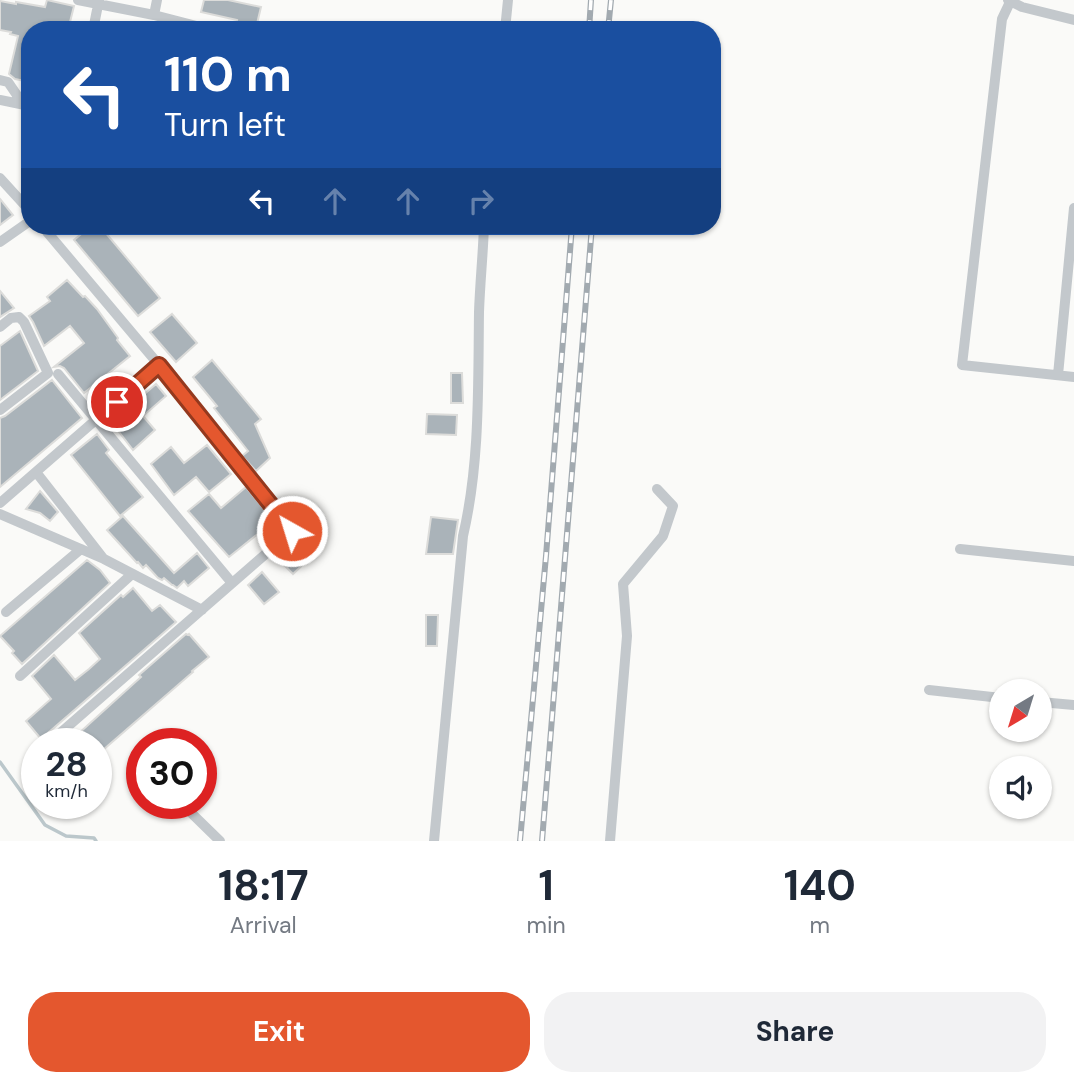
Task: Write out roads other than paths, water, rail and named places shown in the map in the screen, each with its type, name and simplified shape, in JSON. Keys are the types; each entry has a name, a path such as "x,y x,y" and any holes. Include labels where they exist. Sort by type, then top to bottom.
{"street":[{"path":"78,0 99,2 177,21"},
{"path":"154,15 157,0"},
{"path":"506,21 508,0"},
{"path":"1074,20 1022,7 1009,1 1002,19 962,365 1074,377"},
{"path":"95,21 99,2"},
{"path":"0,80 8,82 21,99"},
{"path":"0,100 21,104"},
{"path":"0,178 21,201"},
{"path":"1058,375 1074,208"},
{"path":"0,242 21,227"},
{"path":"50,235 159,365 292,531 66,728"},
{"path":"434,841 463,536 478,424 484,235"},
{"path":"0,327 11,318 19,317 24,322 48,373 0,411"},
{"path":"0,503 159,365"},
{"path":"58,374 232,583"},
{"path":"36,472 104,559"},
{"path":"610,841 627,636 623,584 663,536 673,506 657,489"},
{"path":"0,514 104,559 202,610"},
{"path":"6,612 81,549"},
{"path":"960,549 1074,561"},
{"path":"20,676 132,574"},
{"path":"929,690 989,697"},
{"path":"1052,703 1074,705"},
{"path":"197,819 220,841"}],"waterway":[{"path":"0,762 45,825 66,836 94,838 96,841"}],"railway":[{"path":"590,21 591,0"},
{"path":"609,21 611,0"},
{"path":"520,841 571,235"},
{"path":"542,841 591,235"}]}
